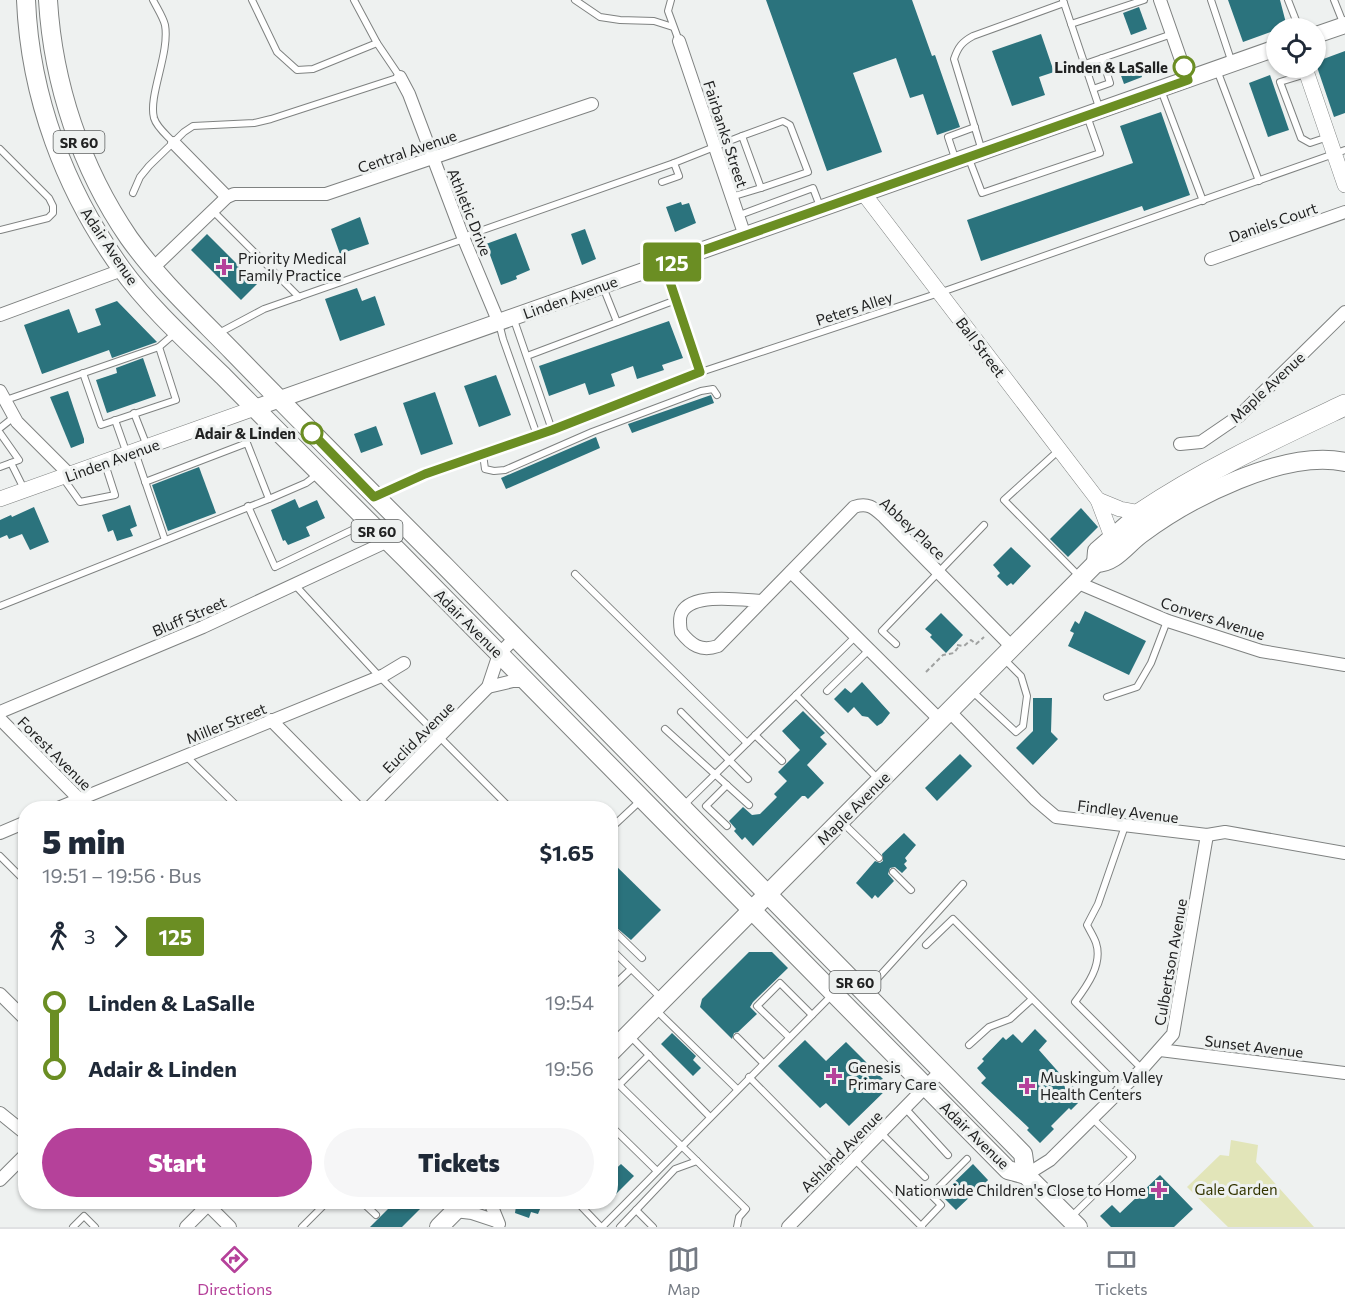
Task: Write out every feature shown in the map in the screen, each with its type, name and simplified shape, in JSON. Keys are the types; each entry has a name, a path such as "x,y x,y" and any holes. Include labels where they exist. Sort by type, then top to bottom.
{"highway":[{"path":"1141,513 1182,486 1242,454 1345,405"}],"main road":[{"name":"Adair Avenue","path":"26,0 27,31 36,83 52,136 70,181 122,270 177,331 320,472 1008,1170 1026,1175 1074,1223"},
{"name":"Adair Avenue","path":"48,0 56,63 67,109 83,152 103,195 129,237 153,268 374,497 516,637 1023,1154 1026,1175"},
{"path":"1326,31 1344,25"},
{"name":"Linden Avenue","path":"255,408 1266,52"},
{"path":"1141,513 1097,551 1096,563 1107,563 1141,534 1179,509 1202,496 1244,478 1305,462 1333,460 1345,462"},
{"name":"Maple Avenue","path":"618,1045 1096,563"},
{"path":"439,1227 456,1209"}],"street":[{"path":"1160,0 1188,80"},
{"name":"Fairbanks Street","path":"679,41 745,236"},
{"name":"Athletic Drive","path":"400,77 409,94 464,238 506,320"},
{"path":"1309,78 1329,137 1340,151 1345,184"},
{"name":"Central Avenue","path":"227,197 234,194 326,194 592,104"},
{"path":"153,268 227,197 174,143"},
{"name":"Ball Street","path":"864,194 1098,500 1112,537"},
{"name":"Daniels Court","path":"1211,260 1345,212"},
{"path":"0,315 122,270"},
{"name":"Maple Avenue","path":"1180,444 1201,442 1239,416 1345,312"},
{"path":"1,398 35,443 66,476"},
{"name":"Linden Avenue","path":"0,499 255,408"},
{"path":"1098,500 1120,509 1141,513"},
{"name":"Abbey Place","path":"762,601 724,598 689,605 682,612 681,632 689,642 701,648 710,649 718,646 854,507 862,504 873,507 939,572 1007,652"},
{"name":"Bluff Street","path":"0,712 203,627 388,541"},
{"path":"791,572 869,650 944,716"},
{"name":"Convers Avenue","path":"1078,580 1167,621 1261,651 1345,665"},
{"name":"Euclid Avenue","path":"376,801 488,687 499,654 516,637"},
{"name":"Miller Street","path":"90,801 186,756 379,676 404,663"},
{"path":"488,687 513,681 525,681"},
{"name":"Findley Avenue","path":"944,716 1056,817 1207,835 1225,832 1345,854"},
{"name":"Forest Avenue","path":"0,719 81,801"},
{"path":"271,720 351,801"},
{"path":"0,833 18,825"},
{"name":"Culbertson Avenue","path":"1026,1175 1050,1161 1122,1090 1173,1034 1207,835"},
{"path":"0,994 18,1012"},
{"name":"Sunset Avenue","path":"1160,1050 1345,1073"},
{"name":"Ashland Avenue","path":"788,1227 941,1071"},
{"path":"0,1113 18,1128"},
{"path":"0,1180 18,1162"},
{"path":"186,1227 202,1209"},
{"path":"213,1209 230,1227"},
{"path":"464,1209 496,1225"},
{"path":"492,1209 496,1225"}],"lane":[{"path":"153,0 165,25 164,58 153,105 153,115 158,126 174,143"},
{"path":"252,0 277,52 297,70 313,69 377,43"},
{"path":"133,193 140,177 184,132 193,126 263,121 400,77 377,43 354,0"},
{"path":"575,0 600,17 654,21 673,27"},
{"path":"671,0 668,11 679,41"},
{"path":"1071,24 1144,0"},
{"path":"1211,0 1233,64"},
{"path":"1288,0 1295,18"},
{"path":"1334,0 1344,25"},
{"path":"969,157 975,127 954,59 962,42 1064,1 1093,89 1093,113 1100,153 982,193 969,157 948,137 975,127"},
{"path":"1085,64 1172,34"},
{"path":"1093,89 1110,83 1102,58"},
{"path":"1216,69 1258,181"},
{"path":"1289,78 1280,82 1301,138 1310,143 1329,137"},
{"path":"1161,89 1203,201"},
{"path":"216,335 264,309 674,163 783,121 790,125 808,172 731,197"},
{"path":"742,136 761,188"},
{"path":"0,149 49,198 53,206 53,213 48,218 0,230"},
{"name":"Peters Alley","path":"374,497 425,474 552,430 700,372 1203,201 1340,151"},
{"path":"662,182 679,176 674,163"},
{"path":"738,216 813,188 821,209"},
{"path":"213,211 299,297"},
{"path":"664,264 700,372"},
{"path":"603,286 617,322"},
{"path":"527,356 676,300"},
{"path":"506,320 527,356 552,430"},
{"path":"506,320 503,339 537,435"},
{"path":"1,398 83,373 159,346 177,331"},
{"path":"83,373 101,425 176,400 159,346"},
{"path":"483,454 485,469 505,470 592,432 701,391 713,389 717,395"},
{"path":"134,413 136,451 165,540"},
{"path":"0,467 19,460 0,430 14,417"},
{"path":"115,420 136,451"},
{"path":"145,482 247,443 269,499"},
{"path":"1059,449 1004,500 1078,580"},
{"path":"11,463 24,491"},
{"path":"66,476 80,502 114,495 105,463"},
{"path":"0,606 269,499 306,483 320,472"},
{"path":"248,506 275,567 354,529"},
{"path":"896,644 882,631 984,525"},
{"path":"575,574 747,743"},
{"path":"295,585 379,676 503,801"},
{"path":"1107,697 1137,687 1151,663 1167,621"},
{"path":"682,807 856,636"},
{"path":"827,691 869,650"},
{"path":"970,689 1016,732 1023,726 1027,696 1021,676 1007,652"},
{"path":"796,695 880,780"},
{"path":"681,712 748,780"},
{"path":"665,729 749,805"},
{"path":"755,735 782,761"},
{"path":"186,756 232,801"},
{"path":"726,826 706,806 727,785"},
{"path":"618,821 642,798"},
{"path":"841,820 879,858"},
{"path":"1125,826 1098,904 1087,925 1097,945 1096,965 1090,980 1075,1002 1142,1069"},
{"path":"0,856 18,874"},
{"path":"893,872 911,890"},
{"path":"865,993 963,884"},
{"path":"926,945 953,919 1122,1090"},
{"path":"618,935 642,958"},
{"path":"618,956 737,1089"},
{"path":"618,982 632,969"},
{"path":"789,1037 757,1006 780,983 812,1015"},
{"path":"584,1209 601,1227 834,993"},
{"path":"969,1045 989,1027 1010,1019 1032,999"},
{"path":"628,1034 710,1118"},
{"path":"737,1037 763,1063"},
{"path":"649,1055 619,1085 746,1209 739,1217 736,1227"},
{"path":"748,1077 842,1171"},
{"path":"905,1108 948,1155"},
{"path":"1074,1223 1132,1157 1093,1119"},
{"path":"618,1133 657,1171"},
{"path":"880,1133 925,1177"},
{"path":"854,1159 922,1226 941,1205 931,1195 967,1159"},
{"path":"620,1227 675,1169 697,1161"},
{"path":"302,1227 320,1209"},
{"path":"370,1209 376,1215"},
{"path":"636,1210 653,1227"},
{"path":"73,1227 84,1216 95,1227"}],"path":[{"path":"926,672 940,657 954,653 958,646 964,646 971,640 976,644 984,637"}],"green space":[{"name":"Gale Garden","path":"1231,1140 1258,1145 1256,1162 1314,1227 1228,1227 1187,1187 1220,1155 1229,1156"}],"building":[{"path":"766,0 912,0 932,56 935,55 960,127 937,135 923,94 910,98 896,58 853,73 882,152 827,171"},
{"path":"1228,0 1280,0 1285,18 1266,18 1266,34 1243,42"},
{"path":"1139,7 1147,29 1131,35 1123,13"},
{"path":"1041,34 1054,72 1039,77 1045,95 1012,106 992,51"},
{"path":"1345,51 1345,113 1334,117 1321,78 1326,78 1326,58"},
{"path":"1138,63 1142,77 1124,84 1119,70"},
{"path":"1266,77 1271,78 1289,130 1268,137 1249,83"},
{"path":"1161,112 1190,195 1144,211 1142,206 981,261 967,220 1133,163 1120,126"},
{"path":"681,202 682,205 689,203 696,223 675,232 666,207"},
{"path":"360,217 369,244 340,254 331,229"},
{"path":"585,229 596,259 582,265 571,234"},
{"path":"516,233 530,270 516,276 517,279 501,285 486,244"},
{"name":"Priority Medical Family Practice","path":"207,234 257,284 241,300 191,250"},
{"path":"357,288 362,301 375,296 385,325 340,341 325,299"},
{"path":"117,301 157,342 112,358 109,350 42,374 24,325 69,309 78,333 101,325 95,309"},
{"path":"669,321 683,358 662,365 664,370 637,379 633,366 611,374 615,386 589,395 585,383 549,396 539,366"},
{"path":"143,358 156,396 107,413 96,380 117,373 116,368"},
{"path":"496,375 511,415 479,427 464,386"},
{"path":"68,391 84,439 84,443 71,448 50,397"},
{"path":"435,392 453,444 421,455 403,403"},
{"path":"711,395 714,403 632,433 628,424"},
{"path":"376,426 383,445 361,453 354,434"},
{"path":"596,437 600,448 506,489 501,478"},
{"path":"199,467 216,513 168,531 152,485"},
{"path":"295,499 299,508 317,500 325,518 306,527 310,536 288,545 285,540 283,541 271,510"},
{"path":"130,505 137,526 130,529 133,536 117,541 113,530 108,532 102,515"},
{"path":"34,507 49,542 30,550 22,534 9,539 7,535 0,538 0,520"},
{"path":"1081,508 1098,527 1068,557 1050,539"},
{"path":"1011,547 1031,566 1013,585 1011,583 1007,586 997,576 1000,573 993,565"},
{"path":"1085,611 1146,641 1129,675 1068,646 1074,633 1070,631 1075,621 1079,624"},
{"path":"941,613 963,635 946,653 925,629"},
{"path":"862,682 890,713 877,726 868,717 862,716 854,707 848,713 834,699 845,688 851,693"},
{"path":"1033,698 1052,698 1051,732 1058,739 1033,765 1016,748 1033,731"},
{"path":"803,711 825,733 820,737 827,744 807,765 824,783 808,799 802,796 753,846 745,837 742,840 729,821 743,807 752,815 760,814 777,797 774,794 787,781 778,772 800,750 782,731"},
{"path":"960,754 972,766 937,801 925,788"},
{"path":"904,833 916,845 905,858 907,861 904,864 907,868 902,873 895,867 890,868 888,874 894,881 878,898 875,895 872,899 856,883 875,861 880,863 883,861 882,854"},
{"path":"618,868 661,910 631,940 618,929"},
{"path":"749,952 772,952 788,968 753,1002 750,1007 757,1014 734,1033 732,1039 700,1007 702,999"},
{"name":"Muskingum Valley Health Centers","path":"1035,1029 1047,1041 1039,1050 1062,1076 1066,1092 1072,1085 1084,1097 1051,1126 1054,1129 1040,1143 1027,1130 1029,1128 981,1083 986,1078 977,1068 984,1061 982,1059 1003,1037 1006,1040 1013,1034 1022,1043"},
{"path":"672,1033 696,1056 693,1060 701,1068 693,1076 661,1044"},
{"name":"Genesis Primary Care","path":"805,1040 826,1061 846,1042 890,1086 849,1126 826,1103 820,1108 778,1066"},
{"path":"621,1164 634,1176 618,1192 618,1167"},
{"path":"973,1164 988,1180 977,1194 975,1192 956,1210 941,1195"},
{"name":"Nationwide Children's Close to Home","path":"1160,1175 1193,1209 1174,1227 1111,1227 1100,1216 1112,1205 1120,1213"},
{"path":"388,1209 420,1209 402,1227 370,1227"},
{"path":"516,1209 540,1209 538,1214 531,1212 529,1218 515,1213"}],"bus line":[{"name":"125","path":"312,433 374,497 425,474 552,430 700,372 664,264 1188,80 1184,67"}],"place":[{"name":"Linden & LaSalle","path":"1184,67"},
{"name":"Priority Medical Family Practice","path":"224,267"},
{"name":"Adair & Linden","path":"312,433"},
{"name":"Genesis Primary Care","path":"834,1076"},
{"name":"Muskingum Valley Health Centers","path":"1027,1086"},
{"name":"Nationwide Children's Close to Home","path":"1159,1190"}]}
